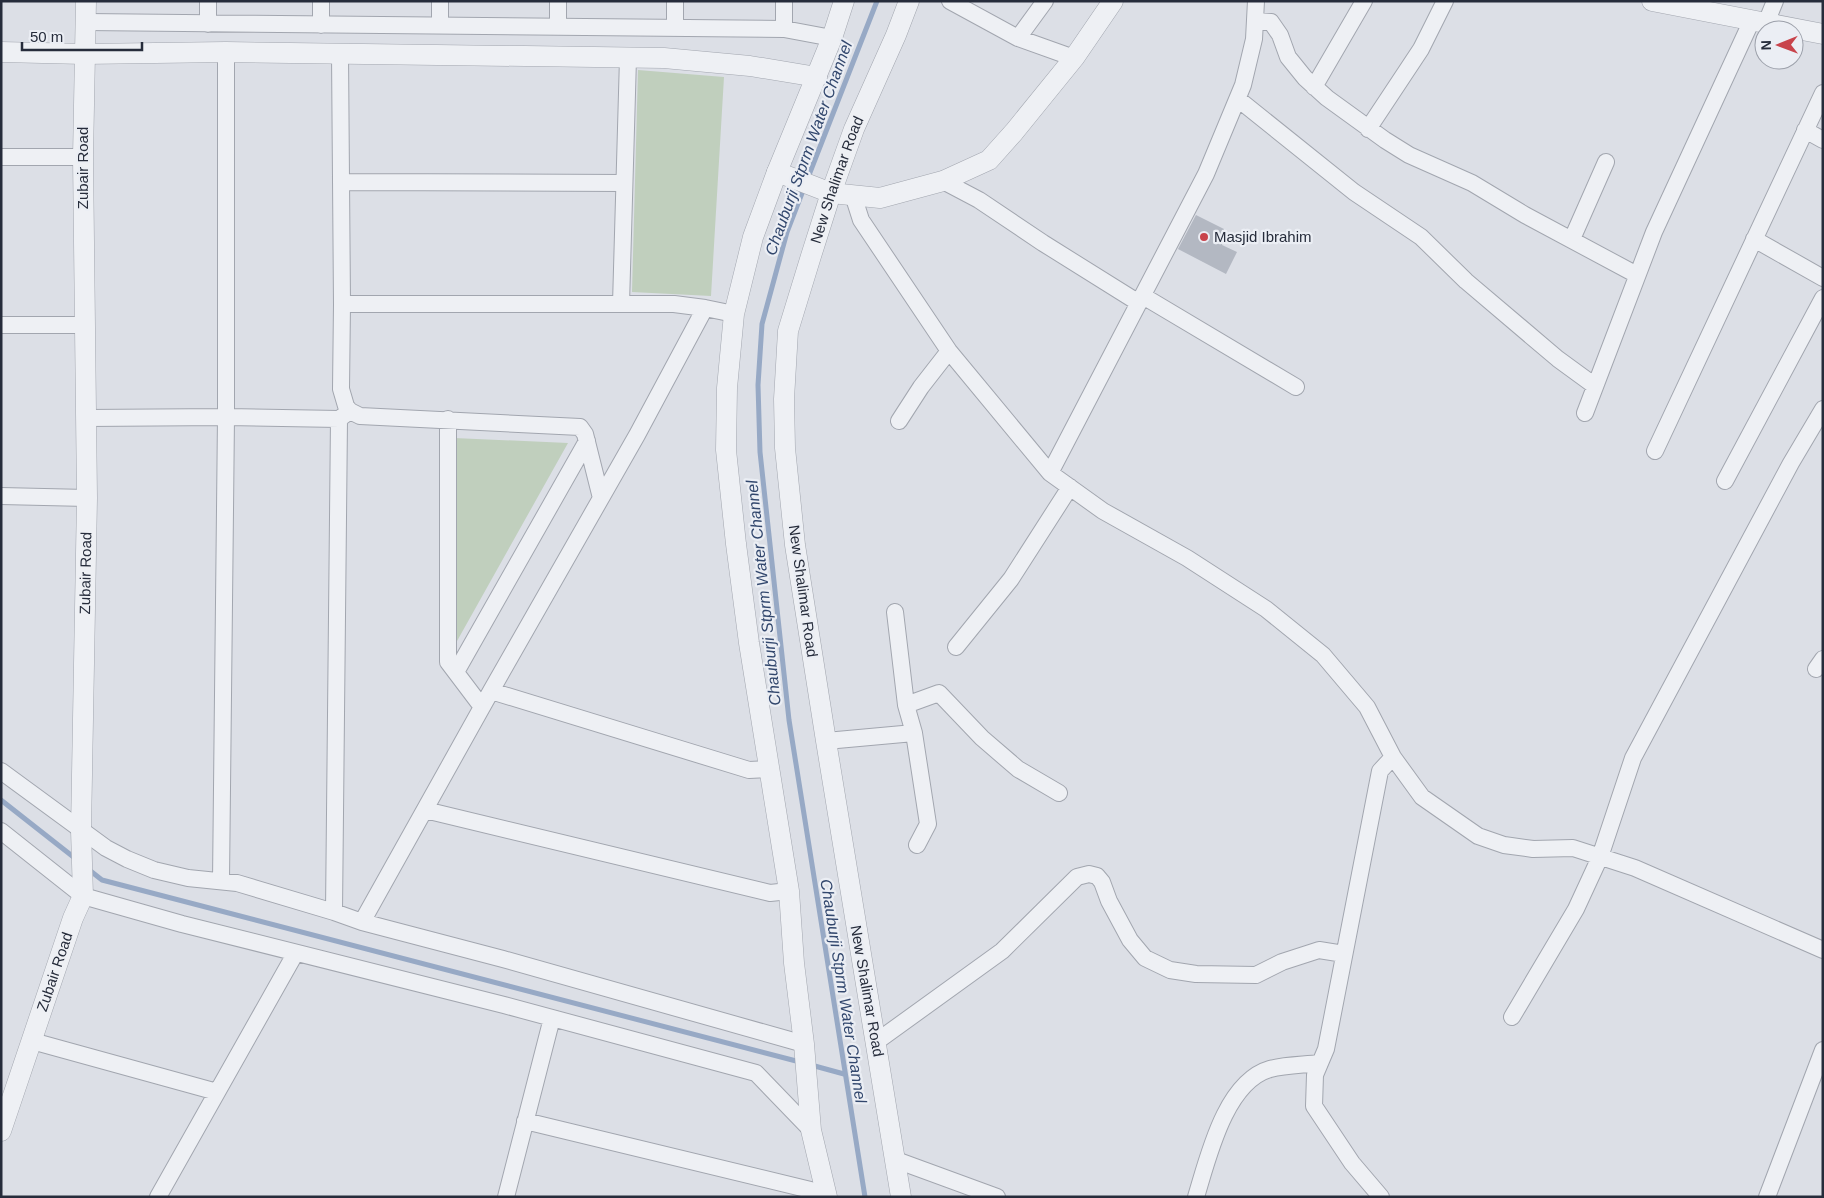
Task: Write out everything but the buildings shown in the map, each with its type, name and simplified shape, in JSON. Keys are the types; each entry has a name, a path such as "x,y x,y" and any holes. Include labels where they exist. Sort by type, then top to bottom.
{"street":[{"name":"Zubair Road","path":"1,1131 82,888 81,834 87,498 83,157 86,1"},
{"path":"208,1 208,24"},
{"path":"321,1 321,25"},
{"path":"440,1 440,26"},
{"path":"558,1 558,27"},
{"path":"675,1 675,28"},
{"path":"784,1 784,29"},
{"path":"526,1121 827,1195 811,1130 794,963 789,891 748,633 726,450 727,388 734,314 753,237 783,175 844,1"},
{"name":"New Shalimar Road","path":"901,1197 795,545 786,456 784,399 788,331 828,192 909,1"},
{"path":"1018,38 1045,1"},
{"path":"783,175 828,192 880,198 943,181 989,160 1074,58 1113,1"},
{"path":"1050,473 1206,174 1243,85 1254,39 1256,1"},
{"path":"1314,86 1364,1"},
{"path":"1368,129 1421,49 1445,1"},
{"path":"1652,1 1754,21"},
{"path":"1761,20 1775,1"},
{"path":"957,3 1018,38 1074,58"},
{"path":"1255,21 1271,22 1280,36 1288,57 1305,78 1368,129 1409,155 1472,183 1525,215 1637,275"},
{"path":"86,22 784,29 832,38"},
{"path":"1804,30 1823,34"},
{"path":"1585,413 1658,223 1754,32"},
{"path":"1,52 84,54 226,52 664,58 750,66 817,77"},
{"path":"221,881 226,417 226,52"},
{"path":"334,912 344,415 346,406 341,389 340,54"},
{"path":"621,304 628,58"},
{"path":"1655,451 1823,93"},
{"path":"1238,99 1354,192 1421,237 1466,281 1558,359 1595,386"},
{"path":"1805,130 1823,140"},
{"path":"1,156 83,157"},
{"path":"1572,239 1606,162"},
{"path":"943,181 979,200 1043,243 1296,387"},
{"path":"341,182 624,184"},
{"path":"854,195 861,220 949,351 1050,473 1103,511 1187,558 1266,609 1323,655 1367,707 1393,756 1422,797 1478,836 1504,845 1533,848 1573,848 1634,868 1823,950"},
{"path":"1754,239 1823,278"},
{"path":"1725,481 1823,298"},
{"path":"342,304 674,304 734,314"},
{"path":"362,922 601,498 705,308"},
{"path":"1,325 84,325"},
{"path":"899,421 921,386 949,351"},
{"path":"1512,1017 1576,909 1600,857 1633,758 1791,463 1823,409"},
{"path":"86,418 344,415 580,427 584,430 588,441 601,498"},
{"path":"448,419 448,662 482,707"},
{"path":"456,672 588,441"},
{"path":"956,647 1011,579 1070,487"},
{"path":"1,496 87,498"},
{"path":"895,612 906,705 914,732 928,824 917,845"},
{"path":"491,692 749,770 769,769"},
{"path":"906,705 939,692 982,738 1010,762 1060,793"},
{"path":"826,741 914,732"},
{"path":"1381,1197 1352,1163 1314,1106 1315,1075 1326,1049 1380,771 1393,756"},
{"path":"1,771 81,834 126,859 154,870 188,878 237,883 362,922 503,959 804,1048"},
{"path":"425,810 770,893 789,891"},
{"path":"1,831 82,888 295,954 552,1018 756,1073 811,1130"},
{"path":"876,1042 1002,951 1077,877 1089,874 1097,876 1102,882 1109,901 1130,940 1145,958 1170,970 1196,974 1256,975 1282,962 1319,950 1344,954"},
{"path":"158,1197 295,954"},
{"path":"506,1197 552,1018"},
{"path":"32,1041 217,1092"},
{"path":"1767,1197 1823,1050"},
{"path":"1196,1197 1217,1127 1242,1086 1255,1076 1270,1069 1320,1063"},
{"path":"896,1160 997,1197"}],"green space":[{"path":"638,70 724,77 711,296 632,292"},
{"path":"454,438 568,443 452,650"}],"waterway":[{"name":"Chauburji Stprm Water Channel","path":"807,180 877,1"},
{"name":"Chauburji Stprm Water Channel","path":"804,188 787,232 762,324 758,385 760,452 789,720 865,1197"},
{"path":"1,800 76,859"},
{"path":"88,869 102,880 800,1062"},
{"path":"811,1065 844,1074"}],"place":[{"name":"Masjid Ibrahim","path":"1204,237"}]}
